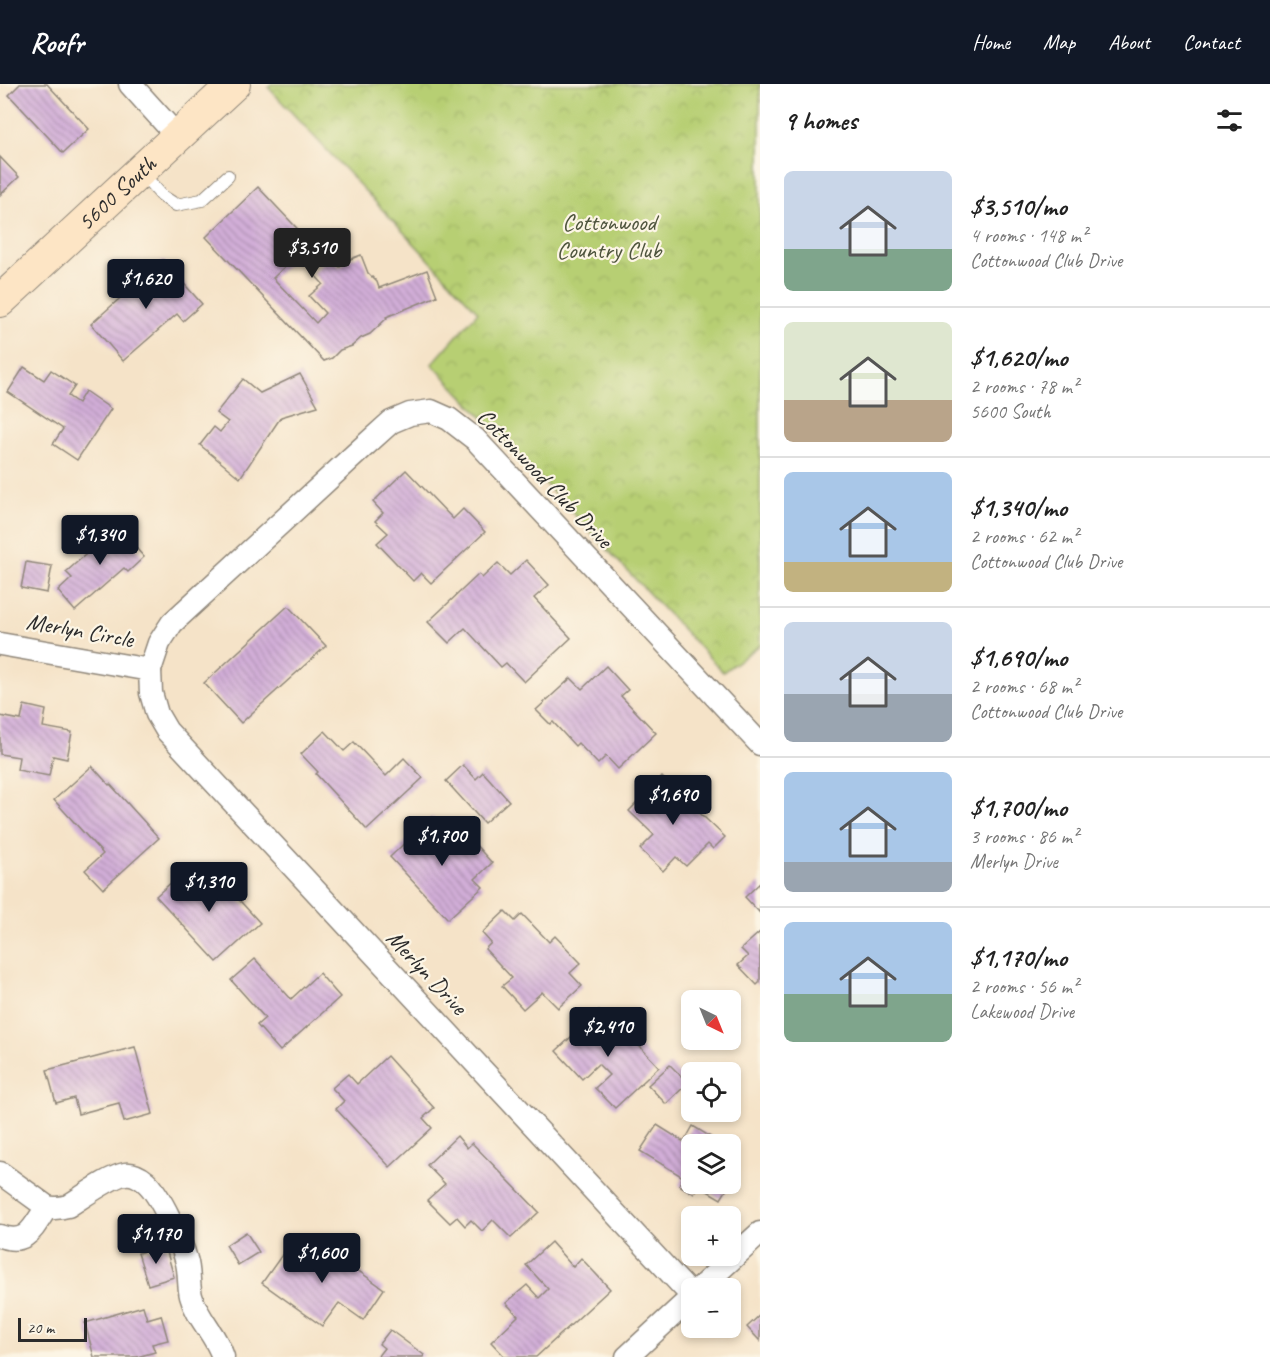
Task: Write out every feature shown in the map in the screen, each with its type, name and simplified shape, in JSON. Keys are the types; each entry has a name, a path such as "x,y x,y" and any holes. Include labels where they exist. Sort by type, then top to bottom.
{"main road":[{"name":"5600 South","path":"3,293 234,84"}],"street":[{"path":"130,84 177,136"},
{"name":"Cottonwood Club Drive","path":"150,669 159,643 172,623 361,449 391,422 410,414 431,411 449,419 475,439 760,744"},
{"name":"Merlyn Circle","path":"0,644 150,669"},
{"name":"Merlyn Drive","path":"150,669 151,693 157,714 167,731 681,1284"},
{"path":"0,1173 47,1207 61,1208 124,1174 140,1177 147,1182 178,1236 187,1262 195,1308 219,1345 223,1357"},
{"path":"0,1236 14,1240 25,1236 47,1207"},
{"path":"711,1278 760,1233"},
{"path":"627,1357 681,1306"}],"lane":[{"path":"140,171 162,196 176,206 202,200 228,176"}],"green space":[{"name":"Cottonwood Country Club","path":"271,84 760,84 760,645 723,672 432,364 478,312 268,87"}],"building":[{"path":"20,84 47,84 89,129 63,153 9,95"},
{"path":"0,157 19,177 0,195"},
{"path":"258,187 310,242 273,278 316,323 325,313 309,296 323,284 313,273 330,257 340,267 348,260 361,255 368,273 377,282 379,288 427,270 437,296 386,317 370,334 324,361 206,237"},
{"path":"163,260 202,304 183,321 177,314 123,361 91,324"},
{"path":"24,367 44,380 51,370 75,386 68,396 78,403 85,391 111,409 77,460 53,444 63,429 8,392"},
{"path":"300,374 318,406 281,417 240,478 200,445 214,427 220,432 228,422 216,413 243,379 260,393"},
{"path":"406,470 453,519 463,509 485,532 431,583 421,573 413,581 377,543 388,533 375,521 383,513 373,502"},
{"path":"111,520 144,557 128,572 124,568 75,611 58,591 72,578 66,572 103,539 97,532"},
{"path":"526,560 549,585 534,598 571,638 524,682 506,663 501,667 465,628 449,643 428,622 479,574 482,578 498,563 510,575"},
{"path":"26,562 52,566 47,593 21,588"},
{"path":"288,606 326,646 241,723 204,683"},
{"path":"606,666 628,690 621,696 656,733 618,769 606,756 598,764 578,743 575,746 553,722 550,724 536,710 571,678 582,689"},
{"path":"24,705 46,710 43,727 72,732 67,759 53,756 49,776 17,770 19,757 0,754 0,716 21,720"},
{"path":"325,731 344,751 354,742 386,776 404,758 423,778 367,830 301,754"},
{"path":"463,765 476,779 483,772 509,801 484,823 446,781"},
{"path":"92,766 159,838 103,889 85,870 103,854 54,800"},
{"path":"662,777 725,837 713,849 708,844 686,866 676,857 663,871 640,849 654,835 629,811"},
{"path":"432,817 464,852 474,843 492,863 475,879 483,887 448,919 390,857"},
{"path":"213,871 260,923 217,962 156,896 182,873 194,887"},
{"path":"760,883 760,913 745,897"},
{"path":"505,911 515,921 522,914 549,942 555,936 581,963 570,973 582,986 558,1008 542,992 523,1009 502,986 512,978 485,949 491,943 482,933"},
{"path":"760,932 760,982 757,985 738,965 748,956 741,949"},
{"path":"255,959 291,999 319,973 340,997 280,1051 257,1025 265,1018 231,980"},
{"path":"599,1011 625,1038 629,1035 659,1067 615,1108 595,1088 609,1075 598,1064 582,1079 556,1051"},
{"path":"135,1047 153,1114 124,1122 119,1103 78,1114 74,1098 56,1103 47,1070"},
{"path":"387,1056 434,1108 423,1118 432,1128 390,1167 336,1109 344,1101 332,1088 348,1074 357,1084"},
{"path":"670,1065 681,1076 681,1090 666,1104 648,1085"},
{"path":"657,1125 681,1140 681,1176 640,1151"},
{"path":"693,1126 706,1134 688,1134"},
{"path":"457,1136 467,1148 472,1143 539,1212 511,1238 493,1220 482,1231 471,1220 465,1226 457,1217 450,1223 427,1200 445,1184 427,1165"},
{"path":"713,1194 724,1194 721,1199"},
{"path":"246,1232 259,1252 238,1265 226,1245"},
{"path":"551,1242 573,1267 581,1258 610,1289 536,1357 505,1357 491,1342 518,1316 506,1303 527,1285 539,1298 548,1289 526,1265"},
{"path":"319,1243 384,1289 363,1320 339,1303 322,1326 262,1283 289,1245 308,1259"},
{"path":"165,1245 174,1277 148,1285 138,1253"},
{"path":"143,1306 147,1319 161,1315 168,1340 152,1344 155,1352 137,1357 94,1357 85,1323"},
{"path":"760,1315 760,1341 747,1327"},
{"path":"390,1330 424,1355 423,1357 377,1357 384,1348 379,1344"}]}
